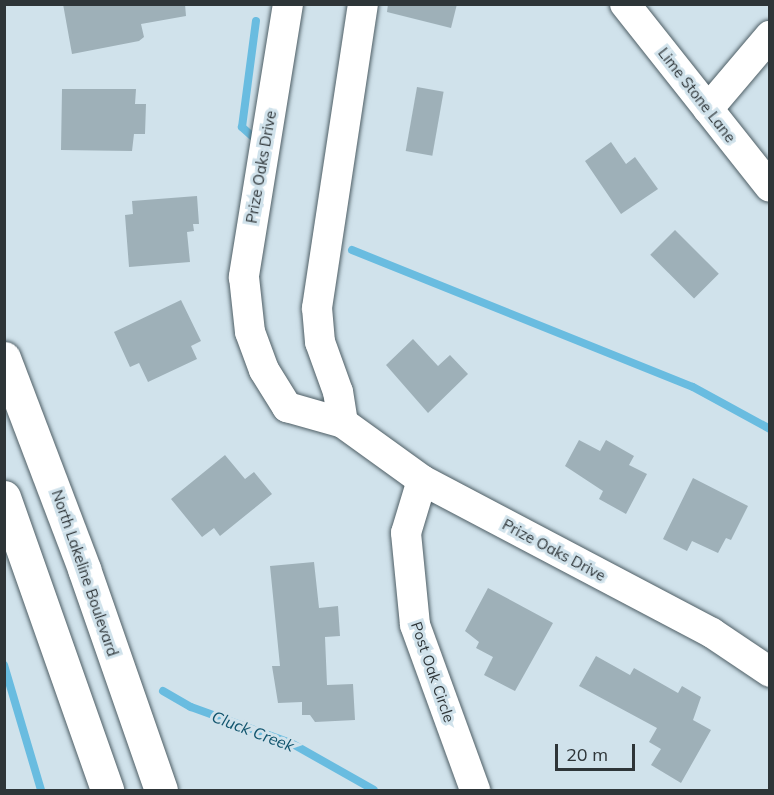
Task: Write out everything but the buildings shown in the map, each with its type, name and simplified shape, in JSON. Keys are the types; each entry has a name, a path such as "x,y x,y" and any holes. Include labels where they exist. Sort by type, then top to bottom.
{"main road":[{"name":"North Lakeline Boulevard","path":"4,358 72,536 161,790"},
{"path":"4,497 107,790"}],"street":[{"name":"Prize Oaks Drive","path":"288,4 249,240 245,308 264,370 287,406 343,423 422,480 712,633 770,672"},
{"path":"343,423 338,392 320,342 317,308 363,4"},
{"name":"Lime Stone Lane","path":"625,4 770,187"},
{"path":"708,109 770,36"},
{"name":"Post Oak Circle","path":"422,480 406,533 415,626 475,790"}],"waterway":[{"path":"253,137 242,127 256,21"},
{"path":"352,250 693,387 770,429"},
{"path":"4,665 41,790"},
{"name":"Cluck Creek","path":"163,691 191,707 291,743 374,790"}]}
